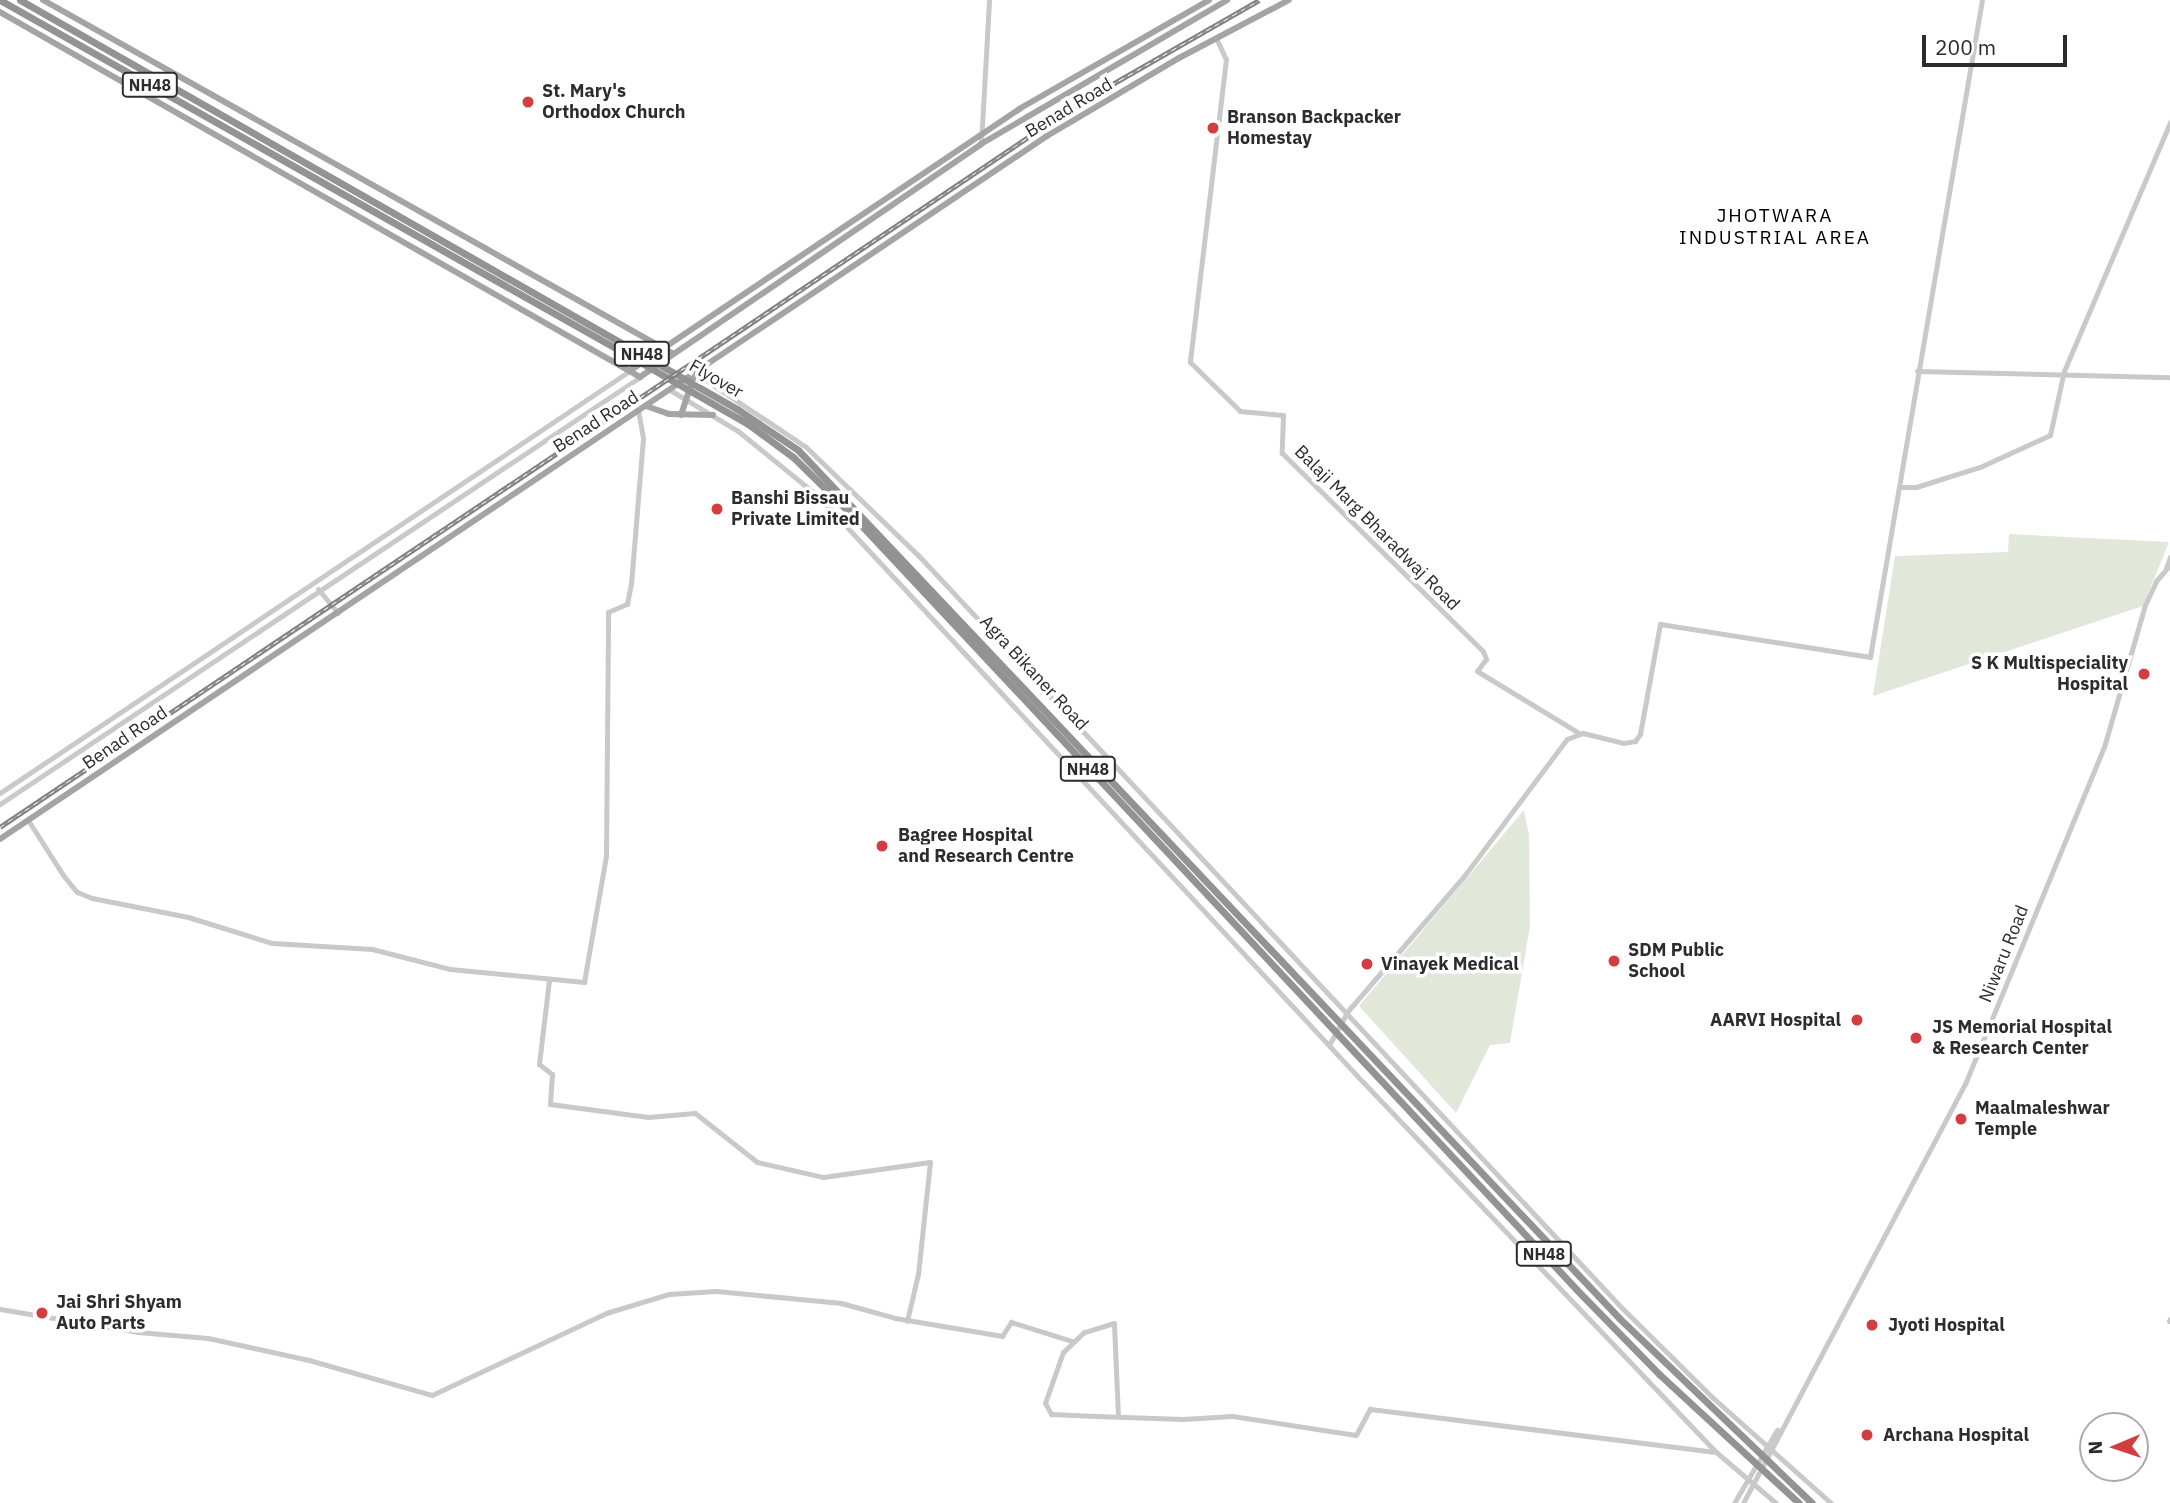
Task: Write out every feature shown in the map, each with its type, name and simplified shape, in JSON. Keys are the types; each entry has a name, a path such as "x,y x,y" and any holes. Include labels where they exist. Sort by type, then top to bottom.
{"highway":[{"name":"NH48","path":"0,0 302,165"},
{"name":"NH48","path":"20,0 302,165"},
{"name":"Flyover","path":"302,165 544,303 748,424 808,470 852,509"},
{"name":"NH48","path":"852,509 1328,1024 1615,1329 1775,1475 1812,1503"},
{"name":"Agra Bikaner Road","path":"852,509 1619,1318 1751,1453"},
{"name":"NH48","path":"1775,1475 1799,1503"}],"main road":[{"path":"43,0 672,353"},
{"path":"631,370 980,134 1164,22 1209,0"},
{"path":"0,12 640,376 981,144 1227,0"},
{"name":"Benad Road","path":"0,839 1047,136 1216,38 1289,0"},
{"path":"929,169 934,176"},
{"path":"681,415 695,373"},
{"path":"646,406 681,415 713,415"}],"street":[{"path":"981,144 989,0"},
{"path":"1329,1045 1347,1012 1464,877 1567,739 1579,733 1635,741 1640,734 1660,624 1870,657 1982,0"},
{"name":"Balaji Marg Bharadwaj Road","path":"1216,38 1226,59 1189,362 1240,411 1283,415 1282,453 1483,651 1486,659 1477,671 1579,733"},
{"path":"1899,487 1916,487 1980,467 2050,435 2063,371 2170,122"},
{"path":"0,793 631,370"},
{"path":"1917,370 2063,371 2170,377"},
{"path":"695,373 771,420 836,475 944,582 1622,1308 1831,1503"},
{"path":"0,804 640,376"},
{"path":"670,390 713,415 818,496 1329,1045 1716,1452 1776,1503"},
{"path":"28,820 70,883 92,898 188,917 262,942 372,948 450,969 584,982 589,969 606,856 608,612 627,604 631,584 643,438 638,410"},
{"name":"Niwaru Road","path":"1751,1482 1772,1450 1779,1427 1965,1084 2104,747 2145,605 2168,566 2170,557"},
{"path":"314,583 338,613"},
{"path":"549,980 538,1064 552,1074 550,1104 649,1116 695,1113 757,1162 823,1177 930,1162 918,1274 907,1321"},
{"path":"0,1309 138,1332 208,1338 309,1360 432,1395 448,1391 607,1313 669,1294 751,1293 841,1303 907,1321 1002,1336 1012,1322 1072,1341"},
{"path":"1118,1416 1114,1323 1084,1332 1072,1341 1058,1360 1045,1403 1047,1410 1118,1416 1232,1416 1356,1435 1370,1409 1716,1452"},
{"path":"1743,1503 1765,1444 1779,1427"},
{"path":"1734,1503 1751,1482"}],"shaded area":[{"path":"2009,534 2169,542 2143,606 1873,696 1895,556 2008,552"},
{"path":"1524,810 1529,835 1530,926 1510,1043 1490,1045 1456,1113 1359,1006"}],"railway":[{"path":"0,827 1076,105 1259,0"}],"place":[{"name":"St. Mary's Orthodox Church","path":"528,102"},
{"name":"Branson Backpacker Homestay","path":"1213,128"},
{"name":"Banshi Bissau Private Limited","path":"717,509"},
{"name":"S K Multispeciality Hospital","path":"2144,674"},
{"name":"Bagree Hospital and Research Centre","path":"882,846"},
{"name":"SDM Public School","path":"1614,961"},
{"name":"Vinayek Medical","path":"1367,964"},
{"name":"AARVI Hospital","path":"1857,1020"},
{"name":"JS Memorial Hospital & Research Center","path":"1916,1038"},
{"name":"Maalmaleshwar Temple","path":"1961,1119"},
{"name":"Jai Shri Shyam Auto Parts","path":"42,1313"},
{"name":"Jyoti Hospital","path":"1872,1325"},
{"name":"Archana Hospital","path":"1867,1435"}],"district":[{"name":"JHOTWARA INDUSTRIAL AREA","path":"1775,227"}]}
